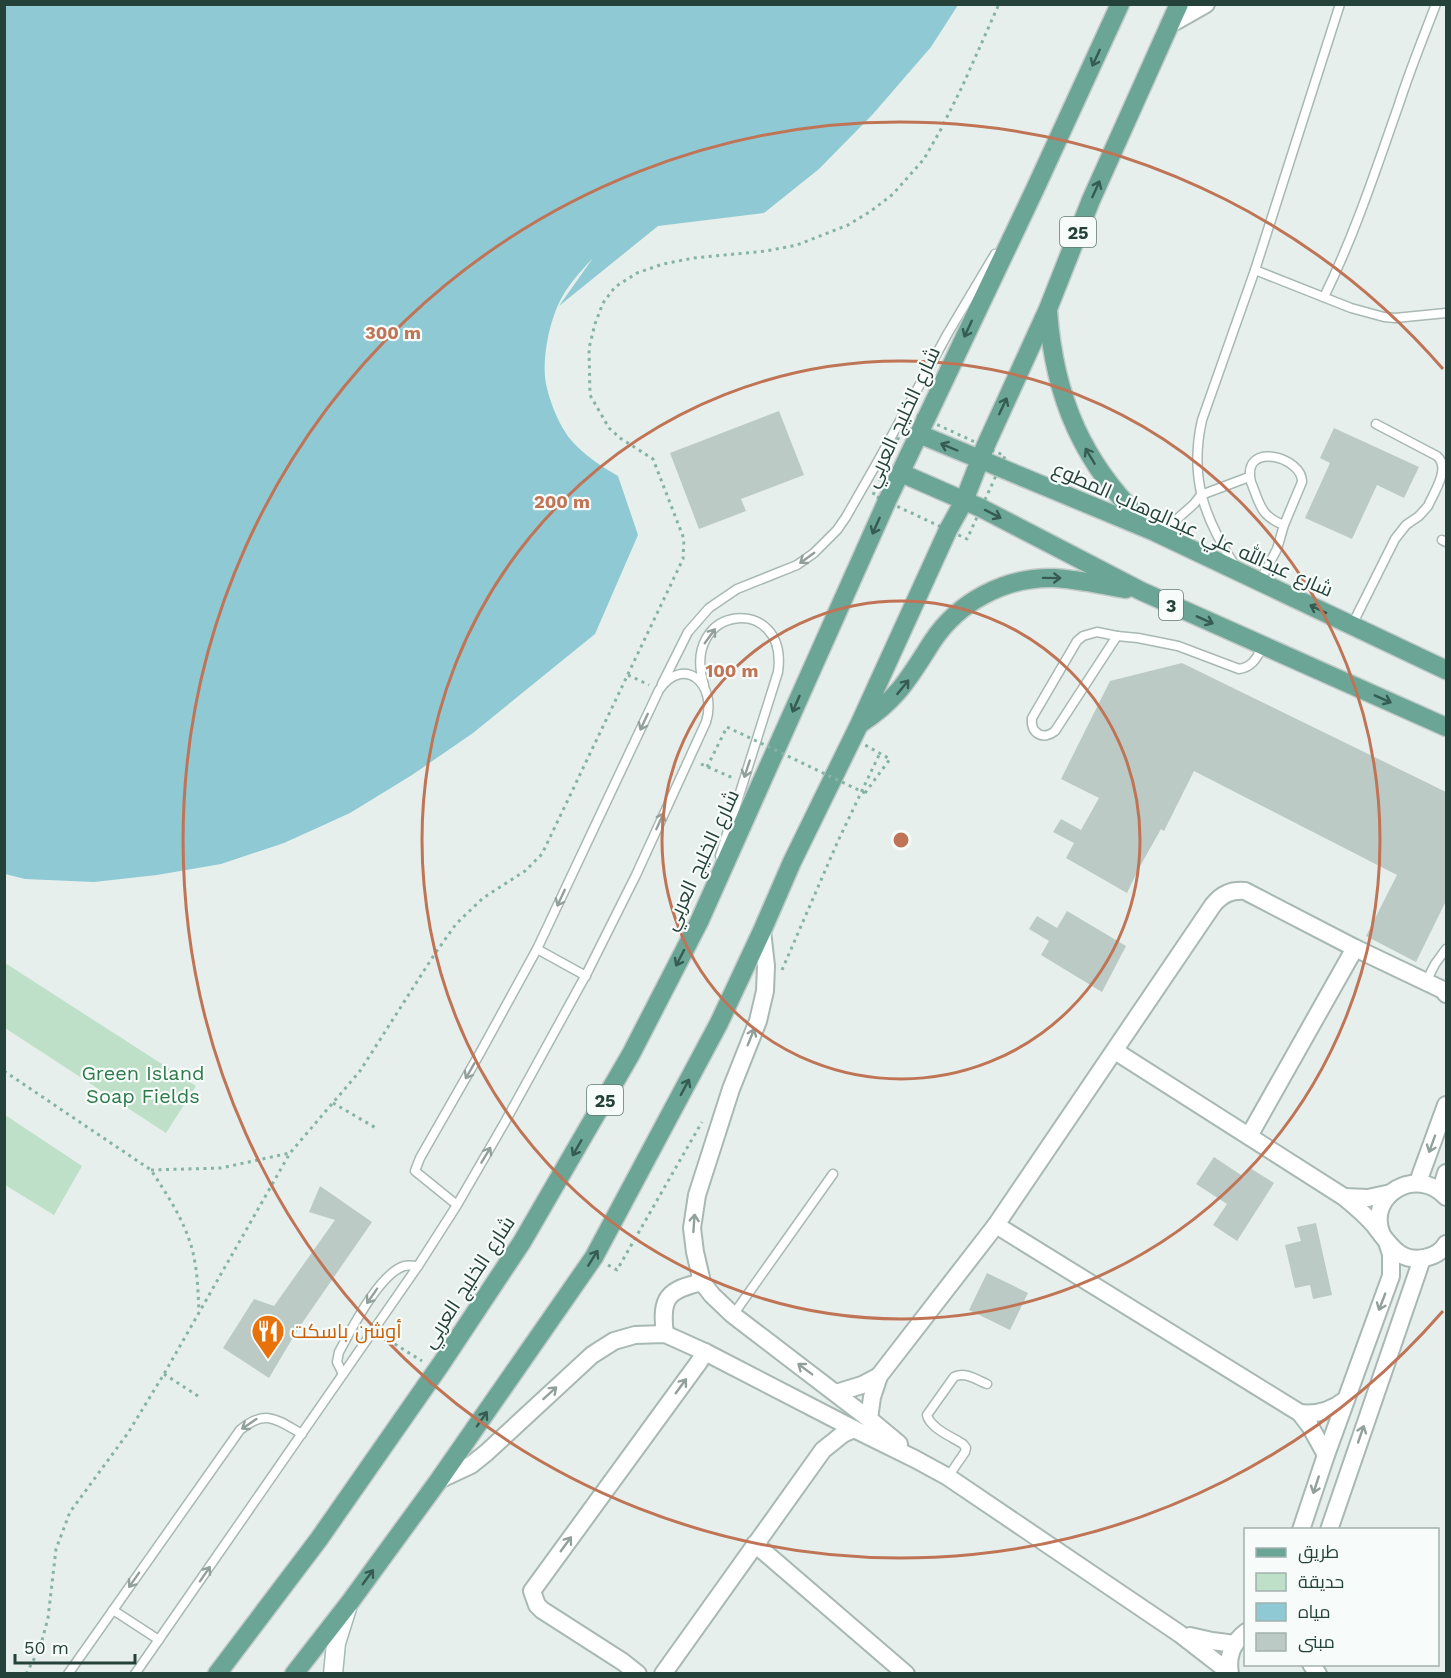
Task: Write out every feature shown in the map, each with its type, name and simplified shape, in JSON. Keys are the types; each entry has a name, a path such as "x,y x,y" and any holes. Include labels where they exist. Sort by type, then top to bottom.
{"main road":[{"name":"شارع الخليج العربي","path":"217,1674 319,1539 436,1371 522,1242 631,1054 699,922 887,501 1120,4"},
{"name":"25","path":"294,1674 439,1480 594,1257 719,1023 792,862 948,530 964,501 979,460 1048,309 1091,200 1179,4"},
{"path":"1048,309 1055,365 1071,419 1098,469 1115,492 1155,532"},
{"name":"شارع عبدالله علي عبدالوهاب المطوع","path":"919,434 1155,532 1446,670"},
{"name":"3","path":"901,473 964,501 1141,591 1446,727"},
{"path":"855,731 898,692 933,641 953,617 991,591 1020,581 1051,578 1141,591"},
{"path":"333,1674 336,1643 350,1602"}],"street":[{"path":"1169,25 1206,4"},
{"path":"869,1419 872,1397 879,1376 996,1225 1213,905 1224,895 1245,891 1445,992"},
{"path":"762,931 766,966 765,991 758,1021 731,1089 697,1195 692,1228 702,1281 712,1295 734,1315 869,1419 915,1459"},
{"path":"1249,1137 1355,948"},
{"path":"1115,1051 1344,1197 1366,1216 1386,1242 1403,1256 1422,1259 1432,1256 1445,1247"},
{"path":"1418,1182 1446,1105"},
{"path":"1302,1528 1345,1400 1391,1276 1391,1254 1381,1231 1380,1215 1386,1199 1399,1187 1418,1182 1430,1185 1444,1194 1446,1173"},
{"path":"1344,1197 1368,1198 1391,1193"},
{"path":"996,1225 1300,1413 1326,1455"},
{"path":"1330,1528 1422,1259"},
{"path":"665,1334 663,1317 666,1300 674,1291 702,1281"},
{"path":"439,1480 471,1465 486,1453 592,1355 614,1341 635,1335 665,1334 705,1352 948,1477 1180,1634 1230,1673"},
{"path":"638,1674 542,1610 537,1605 532,1591 705,1352"},
{"path":"836,1393 862,1385 879,1376"},
{"path":"1300,1413 1324,1412 1345,1400"},
{"path":"823,1413 825,1437 823,1450"},
{"path":"663,1674 823,1450 843,1434 854,1429"},
{"path":"755,1544 906,1674"},
{"path":"1180,1634 1212,1641 1240,1638"},
{"path":"1230,1673 1228,1660 1232,1648 1240,1638"}],"lane":[{"path":"1240,572 1217,535 1202,495 1196,457 1198,438 1340,4"},
{"path":"1324,297 1360,216 1436,4"},
{"path":"457,1205 415,1171 420,1158 537,949 684,638 694,623 709,608 736,589 797,565 814,553 837,530 878,461 948,333 1036,187"},
{"path":"1254,270 1351,308 1384,317 1446,313"},
{"path":"1352,625 1395,539 1406,525 1428,506 1443,468 1441,459 1437,456 1376,424"},
{"path":"1260,581 1277,549 1284,525 1302,482 1298,469 1268,455 1254,462 1251,466 1250,477 1263,511 1270,519 1284,525"},
{"path":"1155,532 1176,520 1202,495 1250,477"},
{"path":"135,1674 418,1266 457,1205 586,976 636,875 706,722 709,708 700,670 701,652 707,638 729,619 745,617 755,620 768,631 777,644 778,672 699,922"},
{"path":"1117,636 1055,731 1050,735 1038,735 1033,730 1032,718 1077,641 1090,633 1138,638 1178,646 1239,669 1251,665 1263,646"},
{"path":"659,690 671,677 685,674 696,678 706,691"},
{"path":"537,949 586,976"},
{"path":"1426,982 1446,949"},
{"path":"734,1315 833,1174"},
{"path":"343,1374 337,1362 339,1352 375,1292 391,1275 404,1266 418,1266"},
{"path":"948,1477 966,1452 966,1448 932,1424 927,1415 958,1374 987,1384"},
{"path":"69,1674 240,1430 252,1421 264,1417 279,1421 302,1434"},
{"path":"113,1610 159,1640"}],"path":[{"path":"26,1674 40,1647 48,1618 56,1549 70,1512 128,1433 290,1153 360,1071 456,924 483,898 525,871 542,854 683,559 684,539 653,459 620,438 609,428 590,395 589,348 603,303 615,287 637,273 663,264 797,245 848,225 872,211 893,194 924,159 962,87 999,4"},
{"path":"628,675 659,690"},
{"path":"743,782 707,766 727,727 865,793 890,759 855,731"},
{"path":"4,1071 151,1170 186,1229 195,1262 199,1312"},
{"path":"333,1103 376,1128"},
{"path":"151,1170 221,1167 290,1153"},
{"path":"374,1330 436,1371"},
{"path":"164,1374 198,1396"}],"green space":[{"name":"Green Island Soap Fields","path":"5,963 196,1086 166,1133 5,1028"},
{"name":"Green Island Soap Fields","path":"5,1115 82,1166 54,1215 5,1185"}],"water":[{"path":"5,4 958,5 931,47 873,114 819,169 764,213 658,226 559,306 593,258 561,298 552,322 546,350 545,377 551,402 562,427 576,446 618,476 638,535 595,634 473,733 412,775 350,813 284,843 221,864 157,875 94,882 25,879 5,874"}],"building":[{"path":"779,411 804,475 741,499 746,511 699,529 670,453"},
{"path":"1334,428 1419,467 1404,498 1377,485 1352,539 1305,518 1330,463 1320,458"},
{"path":"1182,663 1446,792 1446,901 1416,962 1366,936 1397,875 1194,771 1164,831 1161,829 1127,893 1066,858 1074,843 1053,832 1061,819 1081,830 1099,798 1061,779 1110,681"},
{"path":"1067,911 1126,946 1102,992 1041,955 1049,941 1029,929 1037,916 1057,928"},
{"path":"1214,1157 1244,1177 1250,1168 1274,1183 1237,1241 1213,1225 1227,1204 1196,1184"},
{"path":"320,1186 372,1222 298,1329 269,1378 223,1348 254,1299 274,1306 335,1220 309,1212"},
{"path":"1316,1223 1332,1295 1313,1299 1310,1285 1295,1288 1285,1245 1301,1241 1297,1227"},
{"path":"987,1273 1028,1293 1010,1330 969,1310"}],"place":[{"name":"أوشن باسكت","path":"268,1360"}]}
